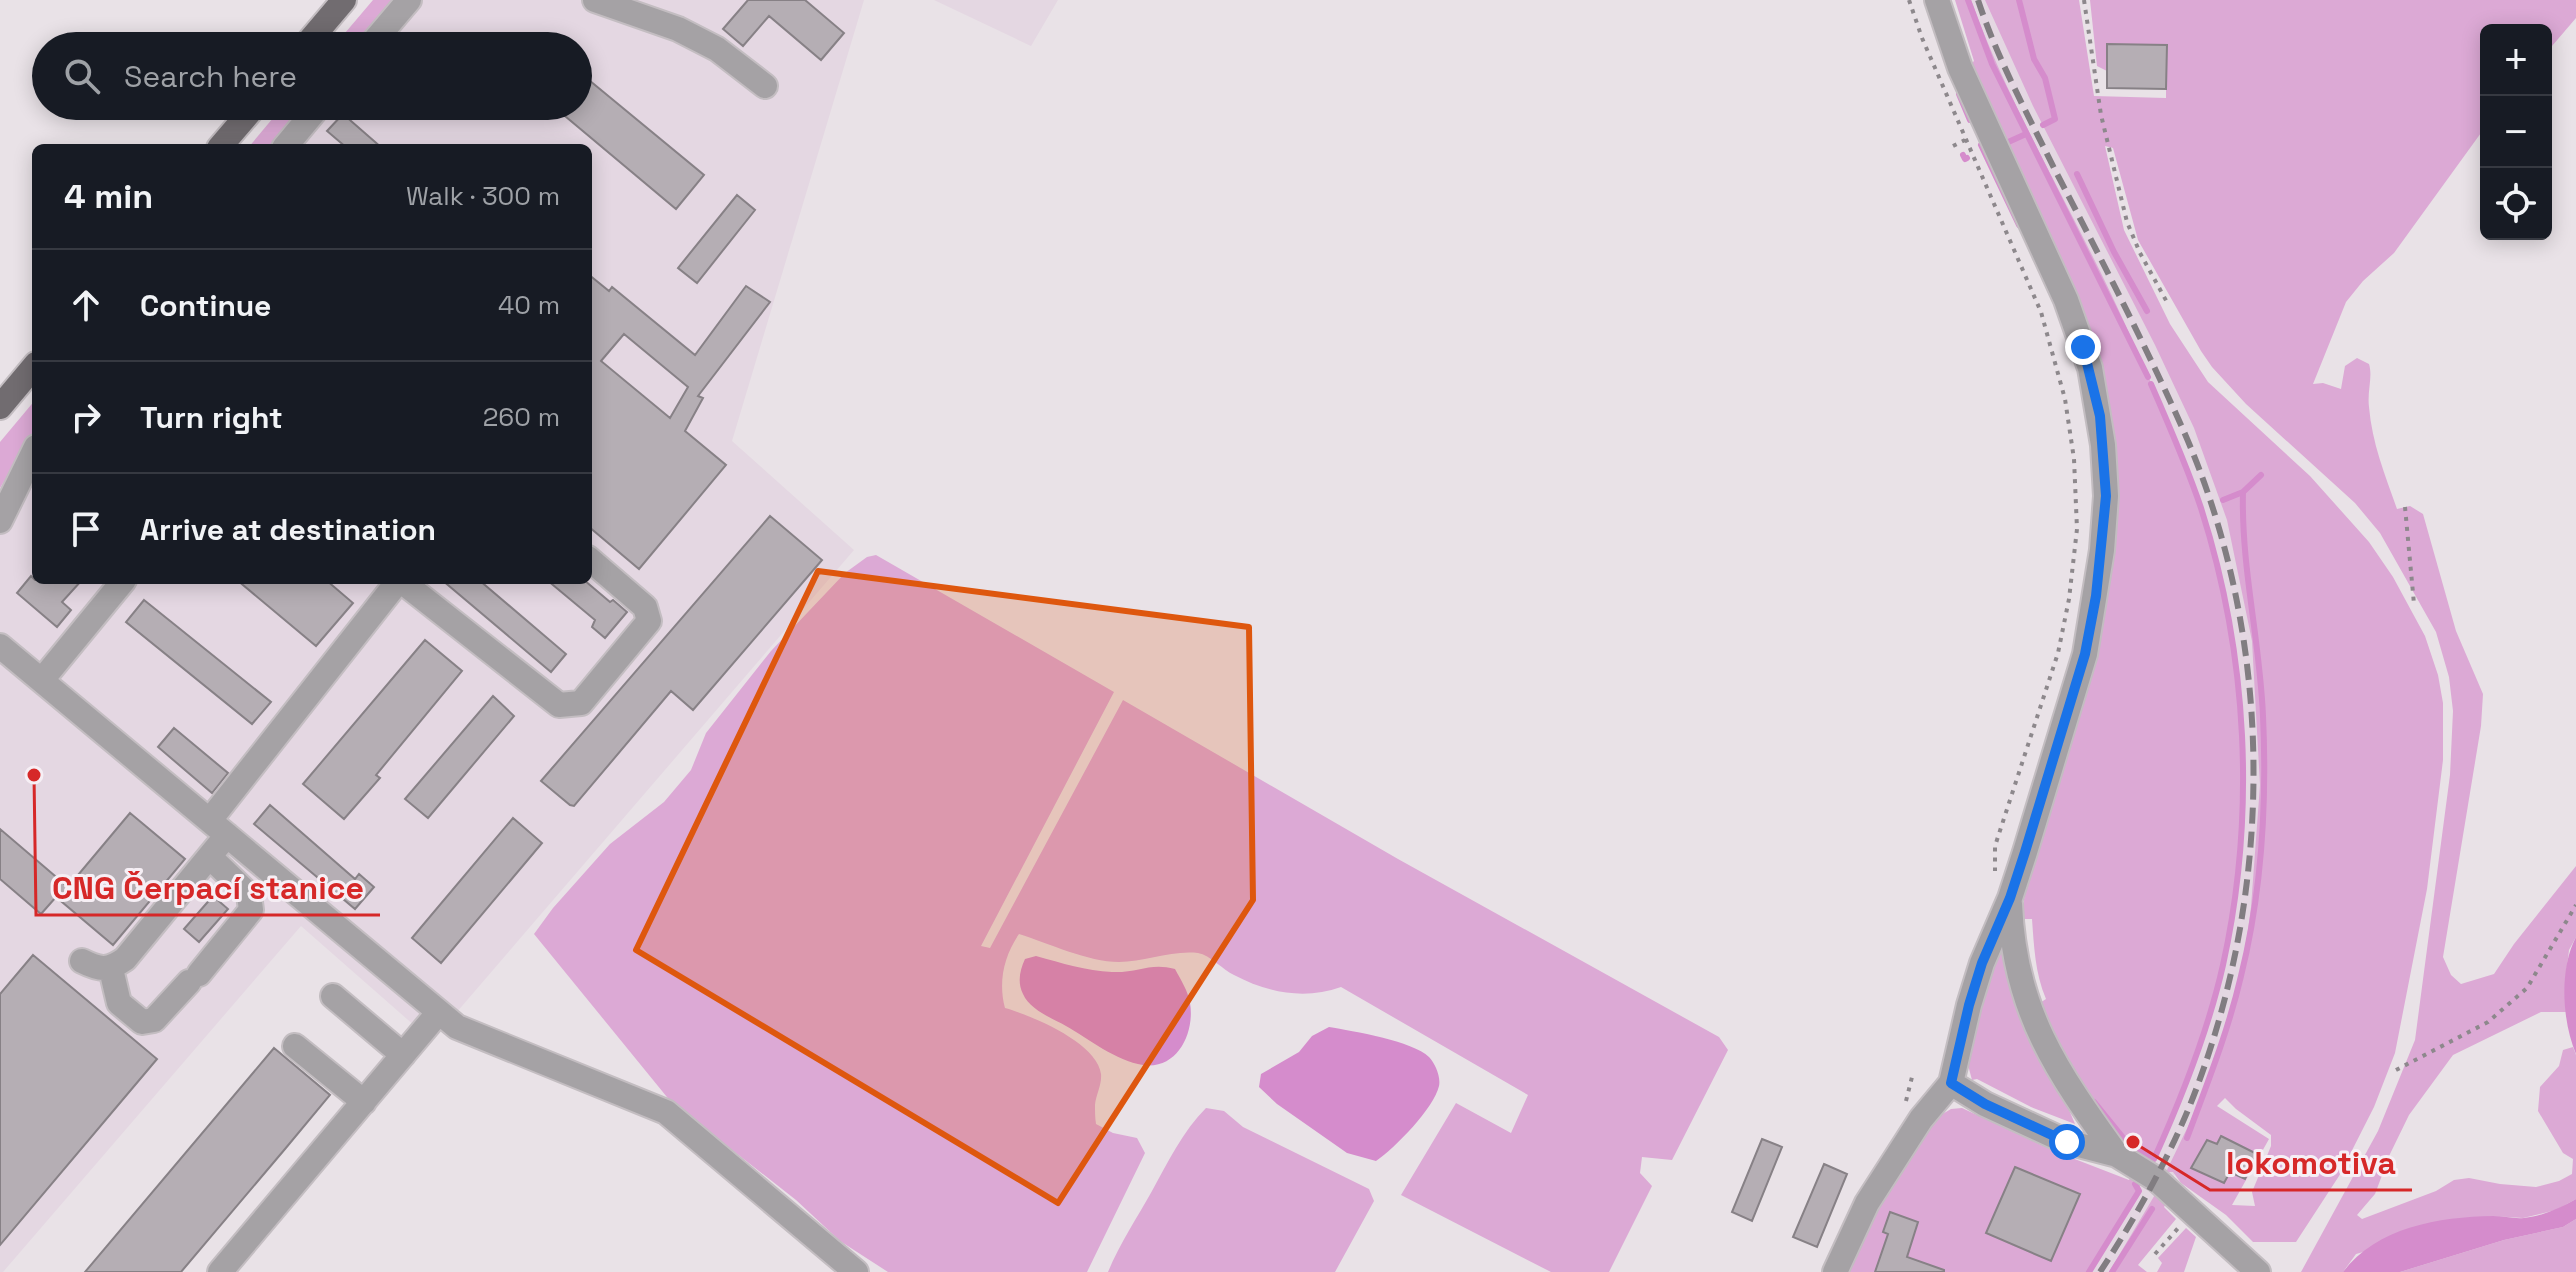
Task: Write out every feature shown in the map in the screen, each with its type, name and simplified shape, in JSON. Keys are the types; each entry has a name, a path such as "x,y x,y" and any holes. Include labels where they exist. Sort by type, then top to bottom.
{"main road":[{"path":"317,32 344,0"},
{"path":"222,144 243,120"},
{"path":"0,407 32,369"}],"street":[{"path":"382,32 409,0"},
{"path":"595,0 678,29 717,49 765,86"},
{"path":"1835,1272 1867,1203 1921,1119 1951,1083 1982,963 2010,898 2085,654 2102,550 2106,496 2103,445 2093,379 2074,320 1960,68 1937,0"},
{"path":"287,144 307,120"},
{"path":"0,521 32,455"},
{"path":"405,584 559,705 581,703 649,621 645,607 592,561"},
{"path":"42,680 121,584"},
{"path":"82,961 98,969 111,969 141,941 210,857 219,828 397,584"},
{"path":"0,646 457,1027 666,1112 856,1272"},
{"path":"111,969 119,1003 142,1022 154,1020 194,978 251,910 249,895 210,857"},
{"path":"2010,898 2011,941 2029,1011 2063,1080 2117,1155"},
{"path":"333,996 403,1055"},
{"path":"220,1272 439,1012"},
{"path":"295,1046 364,1102"},
{"path":"1951,1083 1985,1104 2067,1142 2117,1155 2156,1179 2258,1272"}],"path":[{"path":"1909,0 1922,38 2041,312 2062,384 2074,459 2077,529 2069,599 2058,653 1995,846 1995,895 2010,898"},
{"path":"2084,0 2101,115 2127,222 2168,304"},
{"path":"2405,507 2414,604"},
{"path":"2396,1070 2488,1022 2527,988 2576,905"},
{"path":"2155,1254 2194,1212"}],"highlighted area":[{"path":"818,571 1249,627 1253,900 1058,1203 636,950"}],"shaded area":[{"path":"373,0 394,0 367,32 346,32"},
{"path":"385,0 864,0 732,441 854,550 432,1041 301,926 0,1272 0,451 32,414 32,584 592,584 592,144 262,144 282,120 592,120 592,32 358,32"},
{"path":"934,0 1058,0 1031,46"},
{"path":"1955,0 1971,0 2005,83 2106,283 2145,369 2200,508 2217,563 2229,620 2238,677 2244,794 2234,910 2223,966 2201,1042 2152,1165 2114,1133 2099,1114 2071,1072 2035,1006 2046,999 2037,969 2032,919 2023,919 2024,899 2037,844 2103,623 2114,539 2111,438 1969,66 1974,61"},
{"path":"1961,0 1995,0 2149,320 2225,493 2268,712 2270,786 2248,975 2203,1116 2156,1213 2119,1272 2080,1272 2128,1197 2235,841"},
{"path":"1985,0 2079,0 2094,96 2166,98 2166,45 2108,44 2107,71 2097,66 2090,0 2576,0 2576,18 2552,46 2552,24 2480,24 2480,134 2394,253 2363,281 2346,302 2313,384 2323,383 2341,389 2345,366 2357,358 2369,364 2369,401 2376,446 2397,509 2410,506 2423,514 2456,631 2483,694 2481,726 2443,957 2451,975 2461,984 2494,974 2576,866 2576,937 2569,950 2565,983 2566,1012 2541,1012 2453,1055 2409,1115 2375,1194 2357,1215 2362,1219 2436,1191 2454,1180 2469,1178 2536,1187 2572,1174 2573,1159 2563,1153 2538,1111 2540,1087 2559,1066 2563,1050 2573,1047 2576,1055 2576,1199 2556,1210 2523,1218 2493,1216 2356,1254 2343,1272 2301,1272 2378,1131 2415,1040 2450,775 2453,711 2449,677 2436,632 2380,533 2355,503 2246,404 2201,351 2138,240 2113,148 2105,146 2124,230 2170,324 2208,382 2310,476 2369,542 2393,577 2425,636 2438,675 2443,703 2443,760 2427,889 2395,1053 2374,1107 2339,1176 2296,1242 2253,1242 2226,1215 2181,1183 2173,1172 2166,1172 2205,1091 2222,1046 2242,975 2251,907 2260,785 2252,641 2227,520 2194,428 2033,106","holes":["2225,1098 2271,1135 2271,1146 2252,1192 2255,1206 2232,1205 2269,1139 2217,1106"]},
{"path":"271,120 292,120 272,144 251,144"},
{"path":"32,404 32,435 0,488 0,442"},
{"path":"876,555 1114,692 981,946 990,948 1123,700 1398,859 1719,1037 1728,1050 1672,1160 1642,1157 1640,1173 1652,1186 1609,1272 1551,1272 1401,1195 1456,1103 1511,1133 1528,1095 1341,987 1300,994 1273,990 1234,975 1198,953 1107,961 1081,956 1019,934 1006,960 1002,979 1005,1008 1047,1024 1088,1052 1101,1074 1095,1105 1096,1124 1113,1133 1137,1138 1145,1153 1087,1272 888,1272 840,1241 796,1200 671,1102 534,934 610,844 664,802 691,770 706,733 771,651 845,573 867,557"},
{"path":"2576,937 2576,1054 2564,995 2567,964"},
{"path":"2002,945 2021,1019 2075,1124 2031,1107 1977,1079 1972,1080 1968,1065 1980,988"},
{"path":"1036,956 1102,971 1158,967 1175,969 1186,990 1191,1014 1182,1047 1166,1062 1155,1065 1133,1063 1042,1013 1026,1000 1020,985 1025,959"},
{"path":"1329,1027 1410,1046 1429,1057 1437,1070 1439,1086 1430,1105 1403,1137 1376,1161 1347,1153 1277,1104 1259,1087 1261,1074 1299,1052 1312,1036"},
{"path":"1206,1108 1224,1111 1243,1127 1369,1189 1374,1201 1335,1272 1108,1272 1176,1147"},
{"path":"1962,1108 2054,1151 2129,1180 2132,1175 2143,1181 2089,1272 1848,1272 1862,1228 1934,1119 1951,1109"},
{"path":"2156,1193 2168,1201 2164,1207 2176,1219 2138,1265 2147,1272 2109,1272"},
{"path":"2576,1199 2576,1219 2563,1227 2504,1240 2400,1272 2343,1272 2373,1244 2410,1228 2472,1217 2531,1217"},
{"path":"2576,1219 2576,1272 2400,1272 2504,1240 2563,1227"},
{"path":"2186,1228 2196,1237 2184,1272 2157,1272 2162,1263 2158,1258"}],"building":[{"path":"748,0 805,0 844,33 821,60 769,16 743,46 723,29"},
{"path":"2107,44 2167,45 2166,89 2107,88"},
{"path":"592,83 704,175 676,209 570,120 592,120"},
{"path":"337,120 350,120 377,144 342,144 327,131"},
{"path":"737,195 755,210 697,283 678,268"},
{"path":"592,277 609,291 612,287 695,355 746,286 770,302 698,396 703,398 685,431 726,465 639,569 592,529","holes":["624,334 688,387 670,418 601,361"]},
{"path":"770,516 822,560 693,710 671,691 574,806 570,805 541,781"},
{"path":"31,576 32,584 78,584 62,602 71,610 57,627 17,593"},
{"path":"242,584 331,584 353,603 316,646"},
{"path":"447,584 484,584 566,654 551,672"},
{"path":"552,584 589,584 627,612 605,638 592,627 595,620"},
{"path":"144,600 271,702 252,724 126,622"},
{"path":"425,640 462,671 376,775 380,778 344,819 303,784"},
{"path":"493,696 514,716 428,818 405,799"},
{"path":"174,728 228,773 212,793 158,747"},
{"path":"270,805 355,879 359,874 374,887 355,909 254,824"},
{"path":"130,813 185,859 113,945 56,897 41,914 0,879 0,829 68,887"},
{"path":"513,818 542,843 441,963 412,938"},
{"path":"213,896 228,909 199,942 184,929"},
{"path":"33,955 157,1059 0,1245 0,994"},
{"path":"274,1048 330,1095 285,1149 181,1272 85,1272"},
{"path":"2221,1136 2257,1154 2245,1179 2230,1172 2224,1183 2191,1168 2207,1140 2217,1144"},
{"path":"1762,1139 1782,1147 1752,1221 1732,1212"},
{"path":"1824,1164 1847,1174 1817,1247 1793,1237"},
{"path":"2015,1167 2080,1194 2051,1261 1986,1233"},
{"path":"1890,1212 1918,1222 1907,1257 1944,1272 1875,1272 1888,1234 1883,1232"}],"waterway":[{"path":"1968,0 1992,64 2148,377"},
{"path":"2019,0 2034,59 2045,78 2055,119 2043,125"},
{"path":"1959,94 1970,120"},
{"path":"2006,143 2026,134"},
{"path":"1981,145 2019,225"},
{"path":"1963,155 1967,158"},
{"path":"2077,174 2114,252 2147,311"},
{"path":"2094,1102 2124,1139 2154,1159 2193,1064 2217,990 2240,851 2242,735 2229,620 2201,508 2151,384"},
{"path":"2223,500 2243,492 2261,475"},
{"path":"2187,1138 2236,997 2254,912 2261,847 2263,716 2245,548 2243,492"},
{"path":"2089,1272 2139,1191 2135,1184"},
{"path":"2112,1272 2152,1209"}],"railway":[{"path":"1978,0 2013,85 2181,425 2212,507 2235,592 2249,679 2254,767 2250,855 2238,942 2217,1027 2188,1110 2169,1152 2100,1272"}],"place":[{"name":"CNG Čerpací stanice","path":"34,775"},
{"name":"lokomotiva","path":"2133,1142"}],"route":[{"path":"2067,1142 1985,1104 1951,1083 1982,963 2010,898 2085,654 2096,596 2106,496 2100,416 2083,347"}]}
